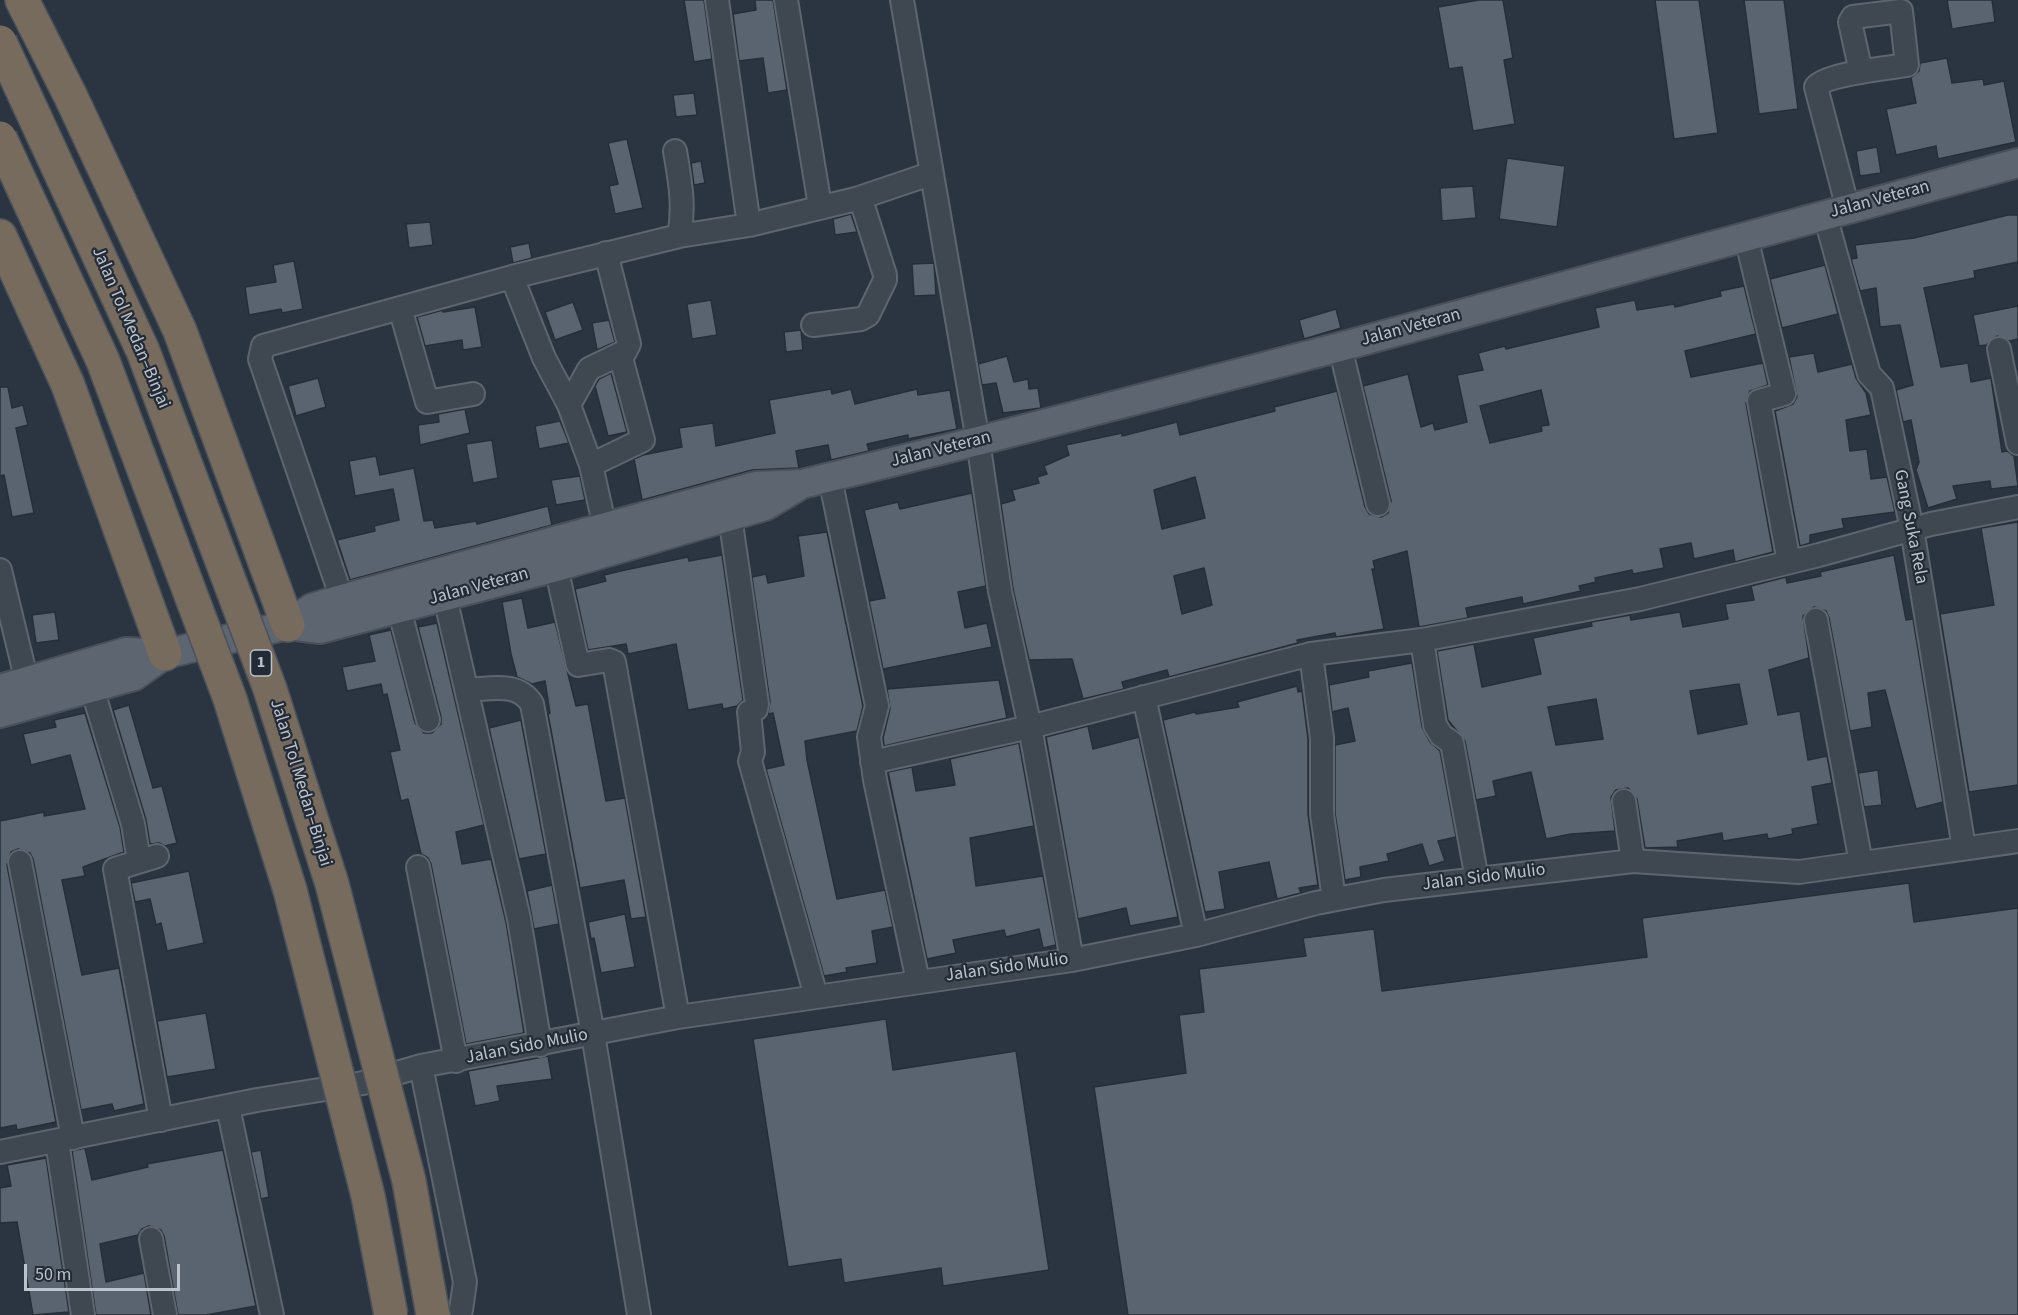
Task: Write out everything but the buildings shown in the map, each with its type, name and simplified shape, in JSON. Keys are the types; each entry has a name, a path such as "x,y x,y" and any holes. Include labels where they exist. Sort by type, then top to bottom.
{"highway":[{"path":"22,0 71,97 180,332 288,625"},
{"name":"Jalan Tol Medan–Binjai","path":"0,42 143,351 270,689 332,884 409,1181 447,1313"},
{"name":"Jalan Tol Medan–Binjai","path":"0,138 103,361 230,699 293,902 368,1196 391,1315"},
{"path":"0,236 68,385 165,654"}],"main road":[{"name":"Jalan Veteran","path":"288,625 312,608 342,599 756,486 802,484 978,441 1340,347 2018,163"},
{"name":"Jalan Veteran","path":"13,685 126,652 165,654 288,625 321,629 556,567 765,506 802,484"},
{"name":"Jalan Veteran","path":"0,713 134,676 165,654"}],"street":[{"path":"717,0 749,225"},
{"path":"786,0 820,206"},
{"path":"902,0 930,174 978,441 1000,591 1030,727 1072,960"},
{"name":"Gang Suka Rela","path":"1861,72 1824,82 1816,87 1836,212 1869,374 1882,388 1912,529 1964,848"},
{"path":"675,151 683,203 679,236"},
{"path":"342,599 260,359 263,346 606,253 679,236 749,225 856,199 930,174"},
{"path":"813,325 861,320 868,315 885,280 862,203 856,199"},
{"path":"1746,237 1784,394 1759,401 1789,562"},
{"path":"569,405 589,369 625,352 629,344 606,253"},
{"path":"512,277 544,358 569,405 591,465 605,528"},
{"path":"400,308 427,402 473,394"},
{"path":"1340,347 1378,504"},
{"path":"1999,349 2018,443"},
{"path":"591,465 643,440 620,354"},
{"path":"831,478 877,706 869,737 872,762 918,981"},
{"path":"872,762 1030,727 1311,654 1422,640 1640,599 1912,529 2018,507"},
{"path":"730,516 757,704 756,709 748,712 753,752 750,761 816,996"},
{"path":"556,567 578,665 609,660 614,662 678,1017"},
{"path":"0,570 13,685"},
{"path":"445,597 519,919 540,1045"},
{"path":"399,608 428,720"},
{"path":"1816,620 1861,863"},
{"path":"1422,640 1435,725 1441,735 1452,743 1477,879"},
{"path":"1311,654 1322,738 1322,814 1334,900"},
{"path":"92,688 133,824 148,858 115,870 161,1120"},
{"path":"467,690 516,688 526,694 532,704 593,1034 639,1315"},
{"path":"1144,697 1196,935"},
{"path":"1624,801 1633,861"},
{"name":"Jalan Sido Mulio","path":"0,1152 363,1083 421,1066 678,1017 1072,960 1196,935 1334,900 1384,890 1633,861 1799,872 2018,841"},
{"path":"20,862 65,1139 83,1315"},
{"path":"418,867 456,1061"},
{"path":"421,1066 465,1282 447,1313"},
{"path":"228,1107 272,1315"},
{"path":"151,1239 165,1315"}]}
